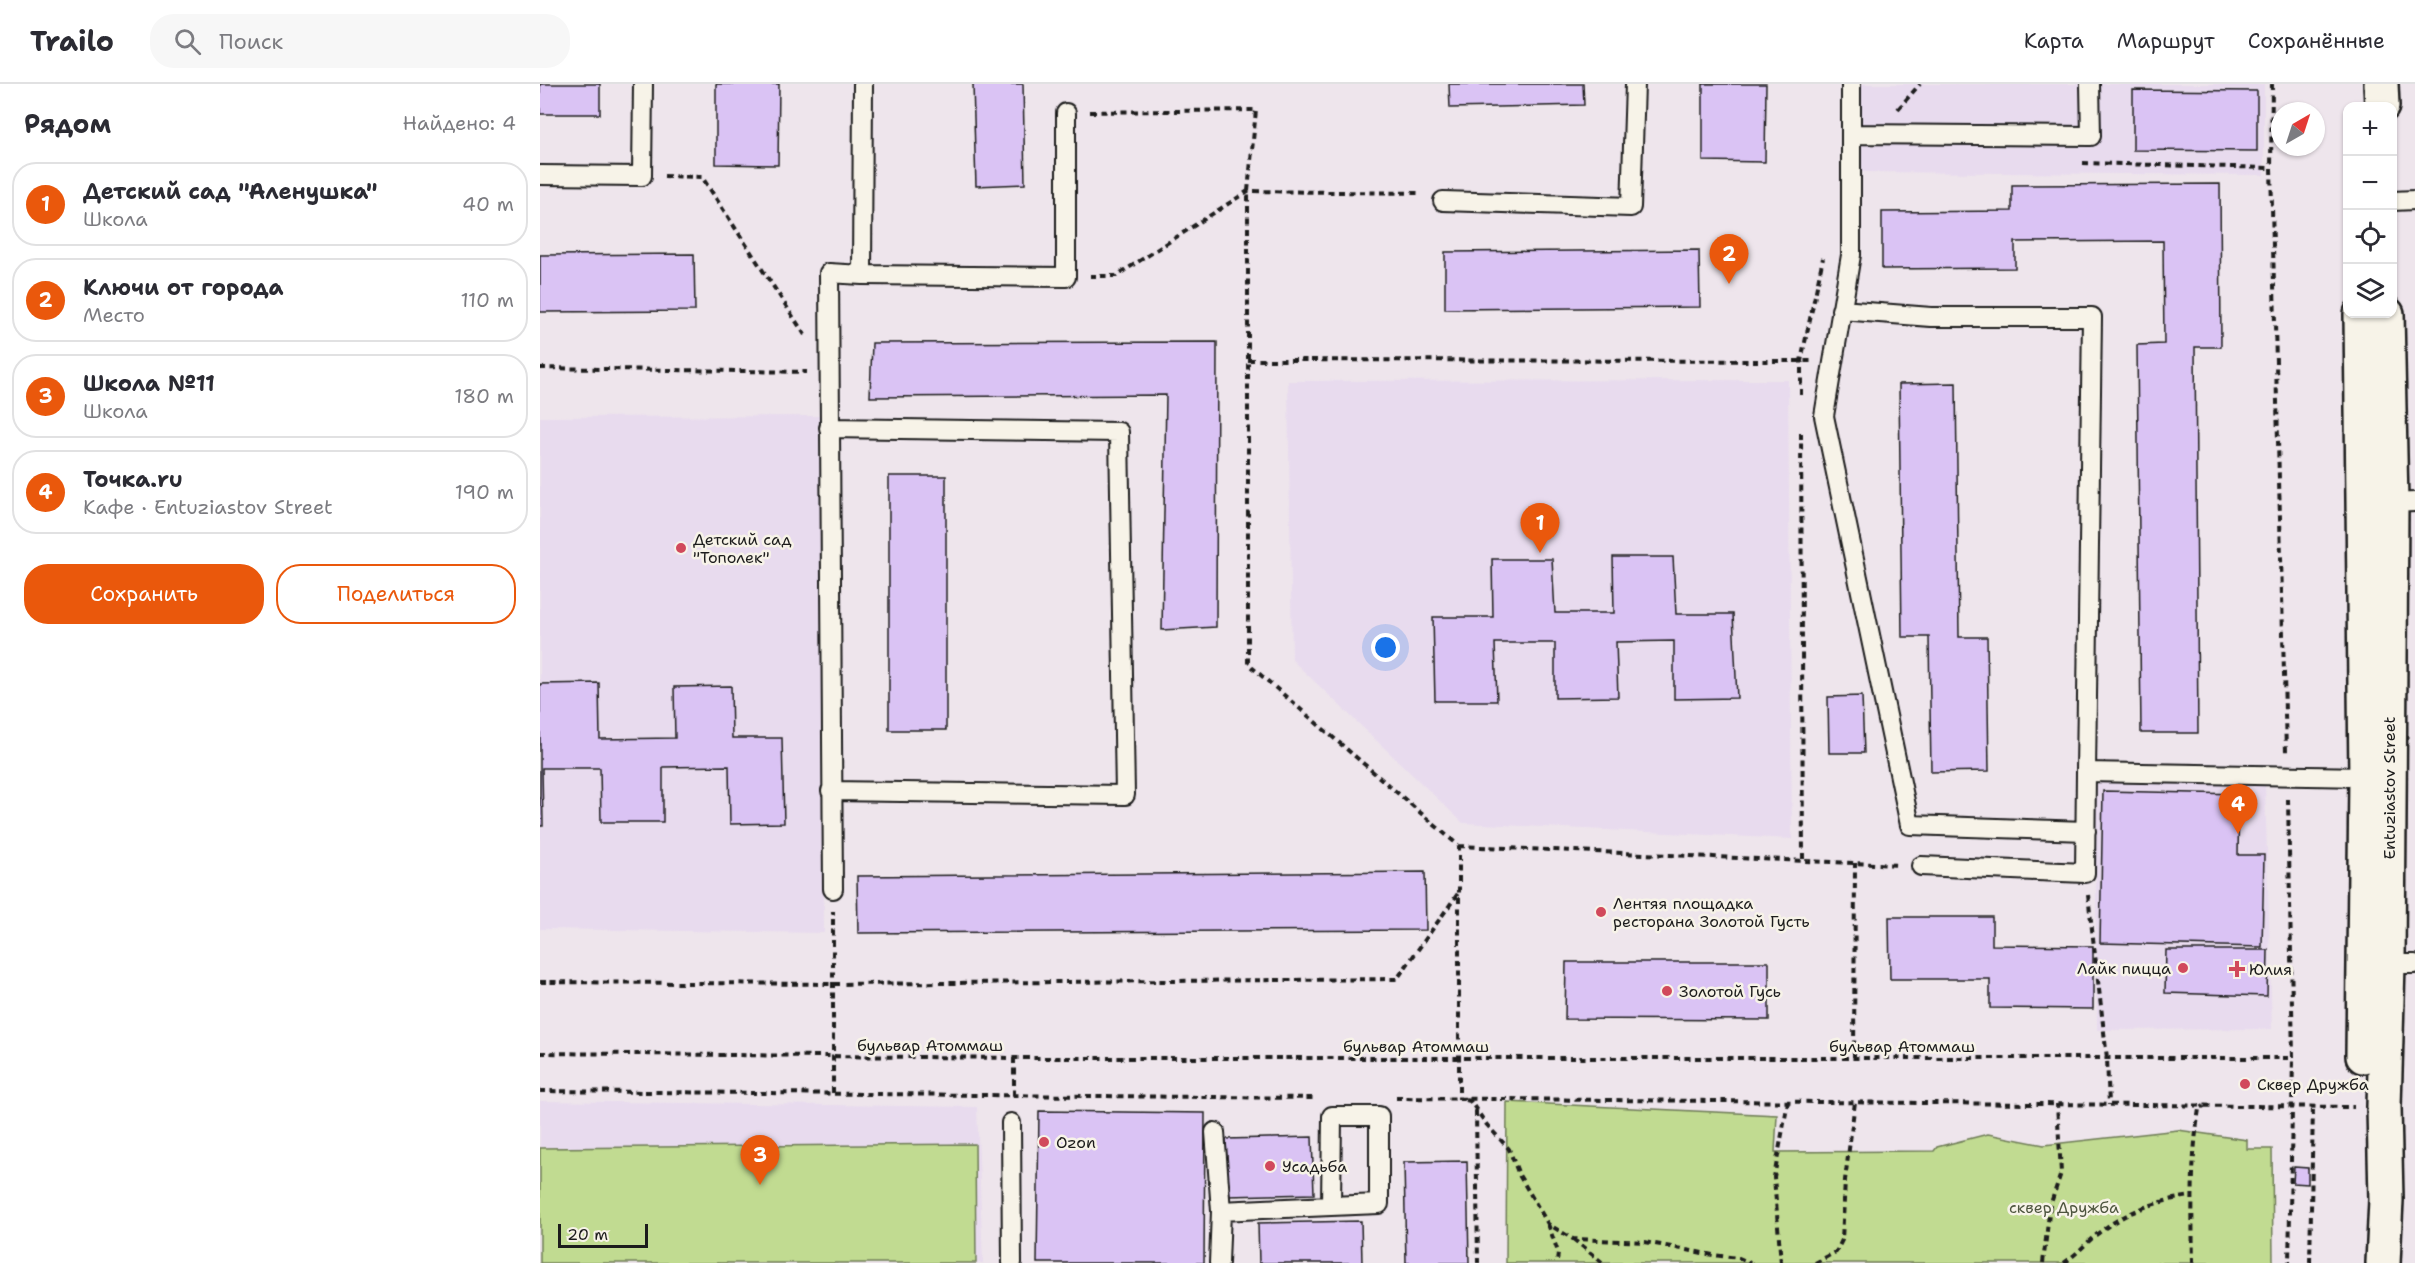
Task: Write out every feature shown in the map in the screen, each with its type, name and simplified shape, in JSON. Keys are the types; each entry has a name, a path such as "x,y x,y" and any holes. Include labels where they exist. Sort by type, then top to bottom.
{"street":[{"path":"2360,84 2360,102"},
{"path":"2381,84 2382,102"},
{"path":"2361,318 2366,777 2389,964 2363,1107 2363,1263"},
{"name":"Entuziastov Street","path":"2383,1263 2386,1200 2384,1107 2403,503 2387,318"}],"lane":[{"path":"540,175 642,176 643,84"},
{"path":"862,275 863,84"},
{"path":"1443,201 1631,207 1635,84"},
{"path":"1851,84 1851,255 1824,416 1910,825 2086,831"},
{"path":"1851,134 2091,136 2090,84"},
{"path":"833,889 829,273 1066,277 1066,113"},
{"path":"2397,201 2415,200"},
{"path":"1841,310 1931,317 2092,317 2085,873 1921,866"},
{"path":"829,428 1119,432 1125,795 831,791"},
{"path":"2086,772 2366,777"},
{"path":"1221,1211 1379,1204 1379,1116 1332,1116 1331,1206"},
{"path":"1011,1123 1012,1263"},
{"path":"1215,1132 1221,1211 1219,1263"}],"path":[{"path":"2272,84 2271,168 2293,1058 2289,1263"},
{"path":"1066,113 1256,110 1248,191 1248,664 1459,846 1921,866"},
{"path":"642,176 702,177 829,373"},
{"path":"1066,277 1116,276 1248,191 1419,193 1443,201"},
{"path":"1248,360 1833,361"},
{"path":"1800,361 1801,396"},
{"path":"540,368 829,373"},
{"path":"1801,432 1803,861"},
{"path":"1457,1099 1460,1058 1459,846"},
{"path":"1854,1058 1855,863"},
{"path":"2085,873 2107,1058 2109,1105"},
{"path":"833,889 833,1093"},
{"path":"540,982 834,984 1397,979 1459,891"},
{"name":"бульвар Атоммаш","path":"540,1053 1014,1058 2293,1058"},
{"path":"1014,1058 1014,1095"},
{"path":"540,1091 1326,1098"},
{"path":"1386,1098 2363,1107"},
{"path":"1457,1099 1470,1101 1509,1149 1519,1175 1548,1224 1558,1252 1557,1263"},
{"path":"1781,1263 1774,1177 1788,1102"},
{"path":"1815,1263 1836,1252 1842,1239 1845,1180 1855,1102"},
{"path":"2043,1263 2050,1206 2061,1173 2057,1104"},
{"path":"2193,1263 2191,1196 2194,1143 2199,1109 2205,1106"},
{"path":"2310,1263 2313,1106"},
{"path":"1476,1109 1478,1263"},
{"path":"2064,1263 2082,1251 2095,1236 2124,1216 2146,1206 2191,1196"},
{"path":"1548,1224 1573,1239 1603,1263"},
{"path":"1573,1239 1645,1242 1739,1258 1750,1263"}],"shaded area":[{"path":"1860,84 2264,84 2264,175 1859,172"},
{"path":"1788,380 1792,839 1463,823 1292,660 1288,381"},
{"name":"Детский сад \"Тополек\"","path":"821,416 824,933 540,929 540,417"},
{"path":"2095,781 2265,784 2272,1029 2097,1030"},
{"path":"540,1101 977,1107 983,1263 540,1263"}],"green space":[{"name":"сквер Дружба","path":"1507,1102 1777,1115 1775,1152 1934,1151 1937,1147 1988,1134 2044,1145 2178,1130 2247,1140 2247,1149 2272,1149 2273,1263 1506,1263"},
{"path":"975,1144 976,1263 540,1263 540,1148"}],"building":[{"path":"540,84 600,84 600,114 540,114"},
{"path":"716,84 779,84 778,165 716,164"},
{"path":"973,84 1023,84 1025,184 976,186"},
{"path":"1449,84 1583,84 1584,105 1450,108"},
{"path":"1703,84 1766,84 1765,162 1703,161"},
{"path":"2133,90 2257,91 2257,151 2133,150"},
{"path":"2220,184 2221,347 2195,347 2198,733 2141,733 2137,345 2164,344 2163,241 2015,242 2015,268 1882,269 1882,212 2012,211 2012,185"},
{"path":"1699,250 1700,307 1445,309 1445,252"},
{"path":"694,254 695,311 540,312 540,255"},
{"path":"1217,342 1216,627 1162,630 1166,395 870,397 872,343"},
{"path":"1956,383 1959,637 1987,637 1989,771 1931,772 1929,637 1902,637 1899,384"},
{"path":"889,476 946,476 946,730 889,730"},
{"path":"1613,557 1673,557 1676,614 1733,614 1737,698 1674,699 1674,641 1616,642 1618,697 1555,698 1555,643 1495,643 1497,701 1435,701 1433,617 1493,617 1492,559 1552,559 1555,613 1614,613"},
{"path":"599,683 600,739 675,738 674,687 731,686 732,738 782,738 784,823 730,824 729,766 663,767 663,822 601,822 600,768 542,768 543,826 540,826 540,684"},
{"path":"1862,696 1864,753 1829,753 1828,697"},
{"path":"2103,791 2239,794 2238,855 2264,855 2262,947 2100,943"},
{"path":"1425,872 1426,930 858,933 857,876"},
{"path":"1889,917 1992,917 1992,945 2093,946 2093,1009 1990,1008 1990,979 1890,979"},
{"path":"2166,950 2268,950 2267,996 2165,993"},
{"name":"Золотой Гусь","path":"1566,962 1769,962 1769,1020 1565,1019"},
{"path":"1039,1111 1205,1113 1204,1263 1037,1263"},
{"name":"Усадьба","path":"1312,1137 1314,1194 1228,1196 1226,1139"},
{"path":"1467,1161 1469,1263 1406,1263 1404,1162"},
{"path":"2294,1167 2308,1168 2308,1184 2293,1183"},
{"path":"1361,1221 1362,1263 1259,1263 1258,1223"}],"place":[{"name":"Ключи от города","path":"1729,284"},
{"name":"Детский сад \"Тополек\"","path":"681,548"},
{"name":"Детский сад \"Аленушка\"","path":"1540,553"},
{"name":"Точка.ru","path":"2238,834"},
{"name":"Лентяя площадка ресторана Золотой Густь","path":"1601,912"},
{"name":"Лайк пицца","path":"2183,968"},
{"name":"Юлия","path":"2237,969"},
{"name":"Золотой Гусь","path":"1667,991"},
{"name":"Сквер Дружба","path":"2245,1084"},
{"name":"Ozon","path":"1044,1142"},
{"name":"Усадьба","path":"1270,1166"},
{"name":"Школа №11","path":"760,1185"}]}
